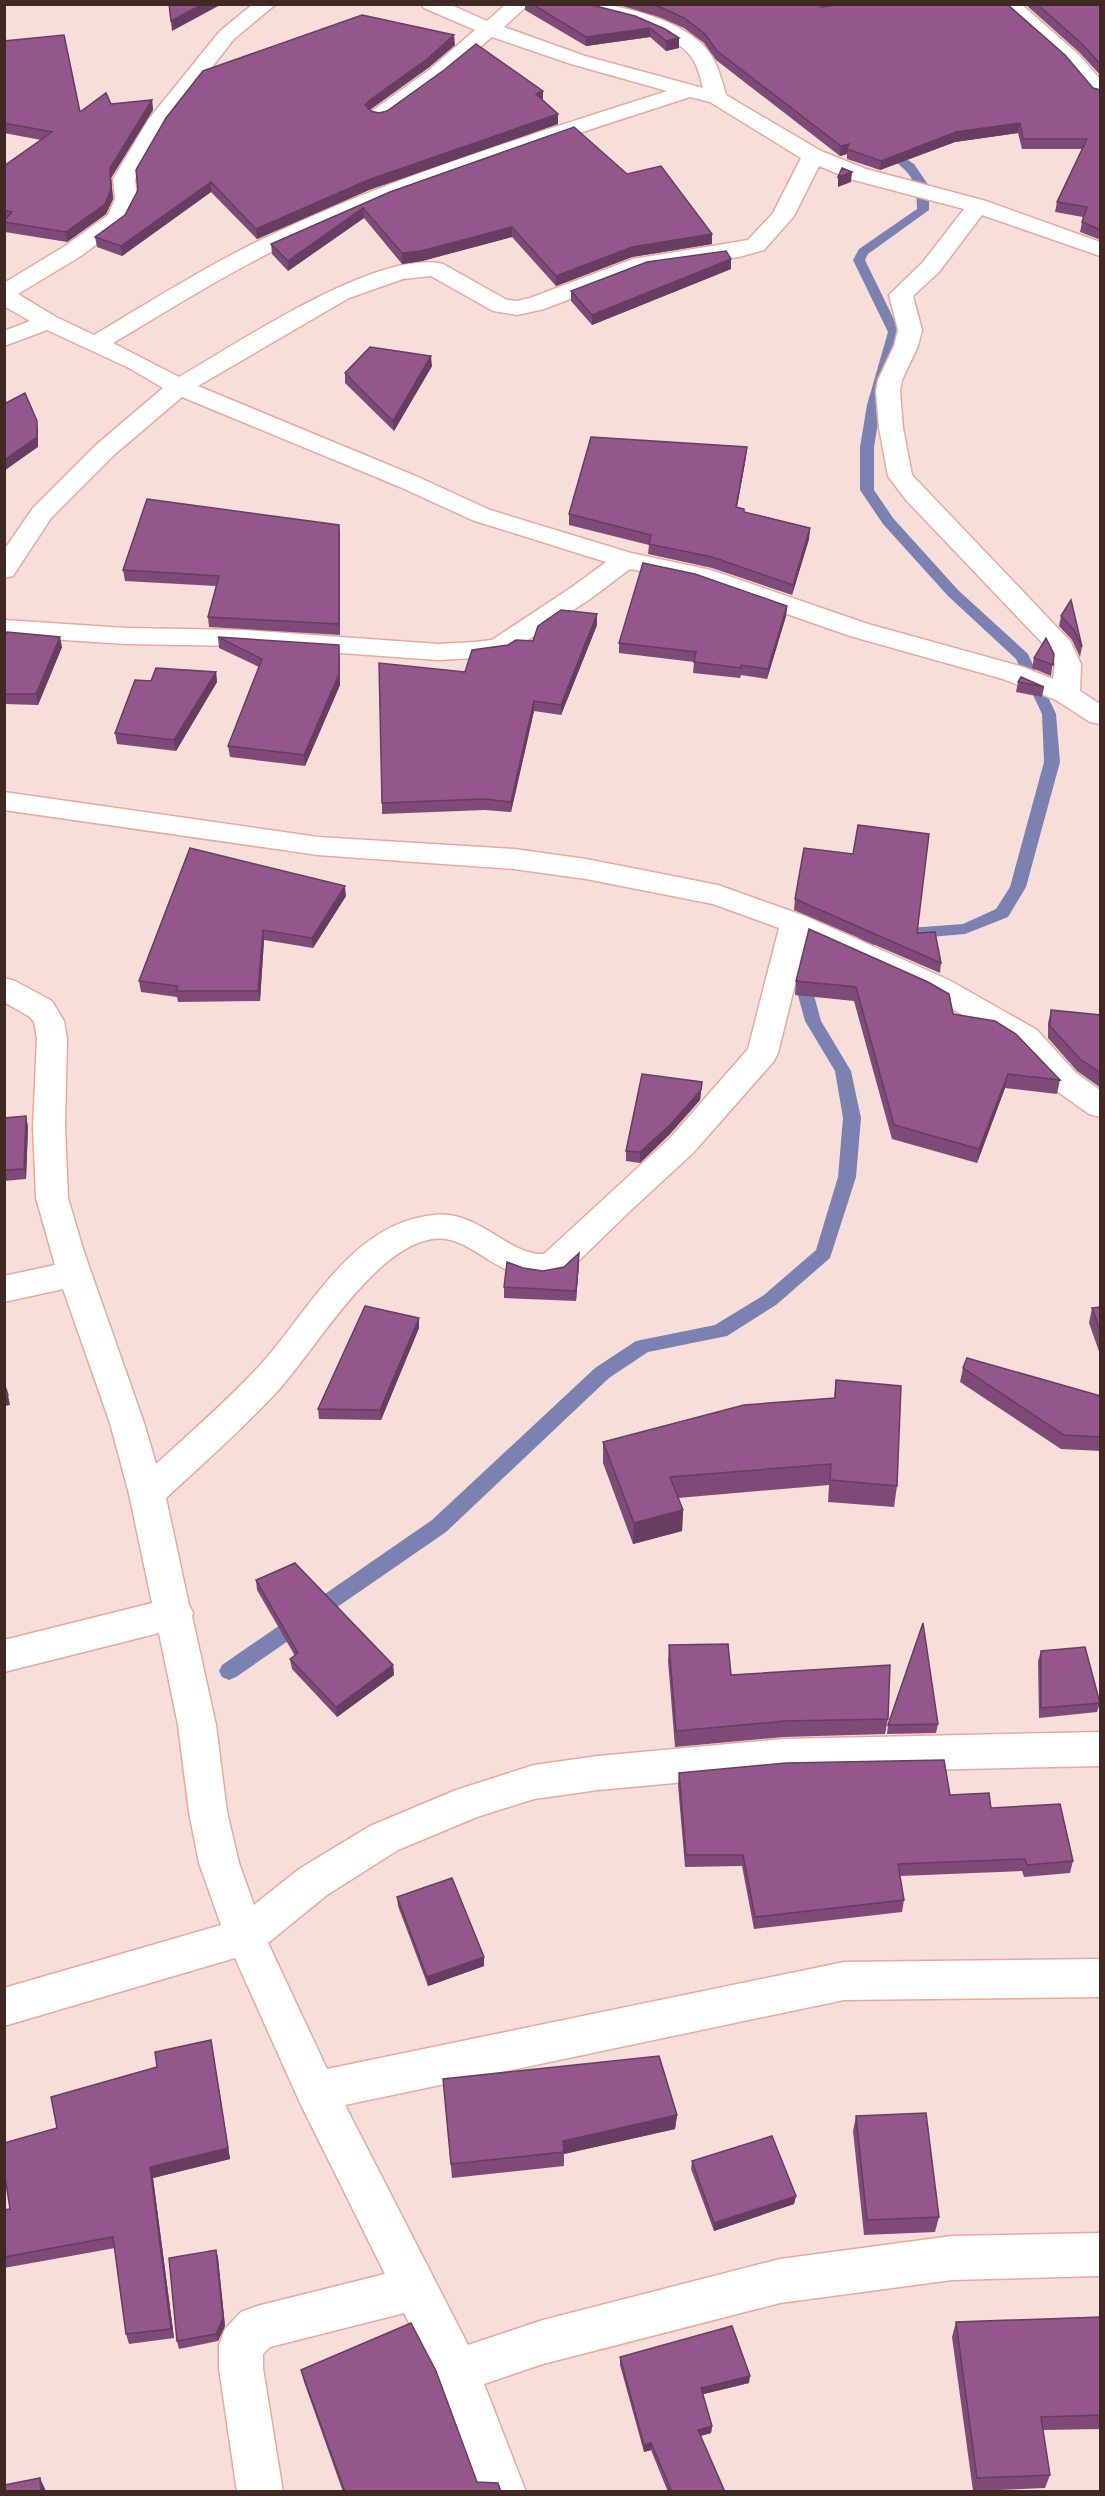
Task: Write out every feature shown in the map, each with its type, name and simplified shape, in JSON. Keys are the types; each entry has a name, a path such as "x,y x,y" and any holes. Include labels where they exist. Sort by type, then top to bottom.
{"street":[{"path":"266,4 227,35 156,125 124,179 126,199 116,219 73,251 4,295 48,322 97,344 179,387 409,482 481,515 625,560 702,576 859,630 1013,673 1066,694 1101,716"},
{"path":"431,4 489,29 578,60 717,98 813,156 899,186 978,206 1101,249"},
{"path":"379,115 436,74 519,4"},
{"path":"581,4 642,20 677,36 705,60 717,98"},
{"path":"1008,4 1072,59 1101,92"},
{"path":"97,344 281,238 407,184 688,91"},
{"path":"4,570 42,513 105,450 179,387 341,293 400,273 435,269 501,306 517,308 536,304 641,264 739,250 756,245 783,216 813,156"},
{"path":"978,206 931,267 901,295 910,330 906,346 890,380 888,391 891,428 900,476 915,495 1061,647 1068,664 1066,694"},
{"path":"4,339 48,322"},
{"path":"4,628 126,636 243,638 438,652 475,650 500,647 581,593 625,560"},
{"path":"4,801 318,846 514,860 586,869 718,895 795,923 938,987 1026,1038 1065,1081 1101,1107"},
{"path":"147,1494 275,1371 347,1282 387,1244 402,1235 433,1226 455,1226 504,1255 530,1267 552,1266 617,1203 682,1146 764,1053 795,923"},
{"path":"4,988 42,1009 49,1021 52,1039 49,1127 52,1198 67,1252 127,1423 147,1494 175,1613 197,1725 210,1822 219,1863 245,1937 316,2091 457,2371 503,2492"},
{"path":"4,1289 75,1273"},
{"path":"4,1656 175,1613"},
{"path":"4,2007 245,1937 313,1882 384,1838 470,1802 534,1782 598,1773 784,1756 1101,1749"},
{"path":"316,2091 844,1981 1101,1978"},
{"path":"457,2371 543,2342 780,2281 952,2258 1101,2255"},
{"path":"260,2492 241,2368 241,2345 257,2328 416,2288"}],"building":[{"path":"169,4 203,4 171,21"},
{"path":"532,4 588,4 635,16 679,38 666,41 650,28 586,37"},
{"path":"651,4 818,4 821,7 843,4 1007,4 1065,55 1093,88 1101,90 1101,230 1082,222 1087,207 1057,202 1087,139 1023,139 1020,123 956,132 881,161 847,149 849,144 841,146 717,51 705,34 684,18"},
{"path":"1037,4 1101,4 1101,65 1082,44"},
{"path":"362,15 454,35 427,59 370,100 365,105 371,111 379,113 387,111 476,44 543,91 536,94 558,114 368,180 256,229 211,182 121,246 95,237 125,215 138,190 136,170 166,118 203,71"},
{"path":"64,35 80,112 106,93 111,104 152,100 110,168 111,189 105,204 66,232 4,222 12,212 4,210 4,166 52,132 4,123 4,41"},
{"path":"574,127 627,174 661,166 712,234 632,247 556,276 512,227 421,251 402,253 363,208 288,261 271,244 390,192"},
{"path":"842,168 852,172 838,177"},
{"path":"726,251 731,259 592,315 571,291 647,262"},
{"path":"370,347 431,356 393,421 345,373"},
{"path":"25,393 37,421 37,437 4,460 4,404"},
{"path":"591,437 747,447 736,507 744,509 744,512 810,528 793,585 712,557 649,544 651,535 569,514"},
{"path":"147,499 339,525 339,624 208,617 219,576 123,570"},
{"path":"643,563 695,574 787,606 768,669 694,662 696,652 619,643"},
{"path":"1071,600 1082,647 1074,630 1061,616"},
{"path":"561,610 597,614 561,705 534,701 511,802 485,799 382,803 379,663 465,672 472,650 508,645 516,640 533,641 538,626"},
{"path":"7,632 60,637 36,694 4,694 4,637"},
{"path":"218,637 339,645 339,674 304,755 228,746 262,659"},
{"path":"1046,638 1054,654 1053,665 1034,658"},
{"path":"156,668 216,672 174,740 115,733 135,680 151,681"},
{"path":"1021,677 1044,687 1018,682"},
{"path":"858,825 929,834 917,933 935,932 941,963 795,899 804,848 853,854"},
{"path":"190,848 345,886 312,938 263,930 258,991 176,991 178,986 139,981"},
{"path":"809,929 928,982 949,994 953,1014 995,1021 1016,1034 1060,1080 1008,1074 979,1149 894,1125 856,987 796,981"},
{"path":"1051,1010 1101,1015 1101,1073 1080,1059 1050,1026"},
{"path":"642,1074 702,1082 701,1090 670,1125 640,1152 626,1151"},
{"path":"26,1116 24,1169 4,1170 4,1118"},
{"path":"579,1253 576,1291 504,1287 507,1262 523,1268 543,1271 564,1267"},
{"path":"365,1306 419,1318 380,1410 318,1409"},
{"path":"1101,1307 1101,1333 1092,1308"},
{"path":"967,1358 1101,1396 1101,1437 1064,1435 963,1368"},
{"path":"836,1380 901,1386 897,1486 830,1480 831,1464 670,1477 683,1510 634,1523 603,1442 744,1405 835,1398"},
{"path":"4,1383 8,1395 4,1396"},
{"path":"295,1563 393,1665 336,1707 290,1659 298,1653 256,1580"},
{"path":"923,1623 938,1724 888,1725"},
{"path":"728,1644 731,1675 890,1665 888,1719 786,1721 676,1731 669,1645"},
{"path":"1085,1647 1100,1703 1041,1708 1041,1651"},
{"path":"944,1760 950,1795 989,1793 991,1808 1060,1804 1073,1861 1027,1865 1025,1859 898,1864 904,1900 755,1917 743,1855 686,1855 679,1773 786,1763"},
{"path":"452,1878 484,1957 427,1977 397,1897"},
{"path":"211,2040 228,2148 150,2167 171,2329 126,2334 113,2237 4,2257 4,2210 10,2209 4,2170 4,2143 57,2128 51,2097 157,2067 155,2052"},
{"path":"659,2056 677,2115 563,2141 564,2152 451,2164 443,2079"},
{"path":"926,2113 939,2217 867,2220 856,2116"},
{"path":"772,2136 796,2196 714,2223 692,2161"},
{"path":"216,2250 223,2318 216,2334 177,2341 169,2258"},
{"path":"1101,2317 1101,2415 1041,2417 1050,2475 977,2478 956,2322"},
{"path":"411,2323 436,2371 477,2482 498,2483 501,2492 345,2492 301,2370"},
{"path":"732,2326 750,2376 701,2388 712,2426 698,2430 725,2492 672,2492 651,2443 644,2445 620,2357"},
{"path":"40,2478 41,2492 4,2492 4,2485"}],"waterway":[{"path":"841,951 882,936 965,929 1002,913 1018,887 1052,762 1049,714 1023,657 953,593 888,521 867,490 867,447 874,405 894,332 859,260 863,252 923,210 923,186 910,167 883,148"},
{"path":"229,1671 439,1526 602,1373 643,1346 720,1331 770,1300 824,1253 847,1177 852,1118 843,1071 813,1021 804,988 810,975"}]}
